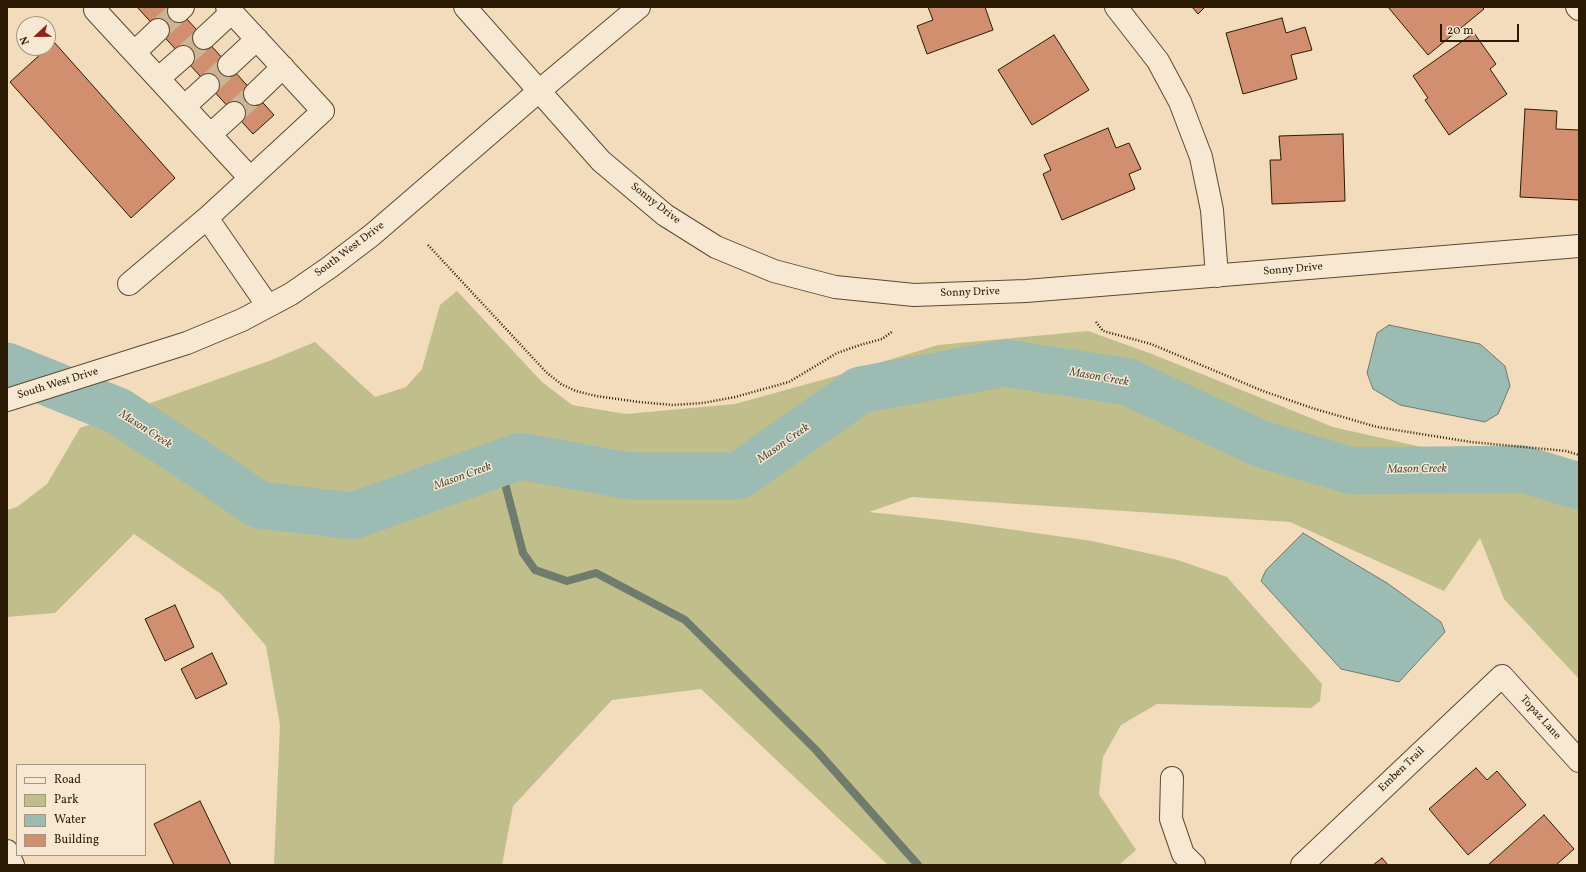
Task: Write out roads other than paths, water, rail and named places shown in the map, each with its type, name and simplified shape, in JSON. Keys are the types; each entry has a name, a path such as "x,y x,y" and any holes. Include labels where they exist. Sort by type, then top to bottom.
{"street":[{"path":"98,7 95,10 250,178"},
{"name":"Sonny Drive","path":"465,7 601,161 665,215 716,247 774,271 835,287 914,295 1026,291 1579,246"},
{"name":"South West Drive","path":"14,398 187,343 242,320 291,294 372,235 639,7"},
{"path":"1116,7 1158,61 1180,102 1201,157 1212,210 1217,276"},
{"path":"129,284 208,218 323,111 229,10 204,38"},
{"path":"134,52 158,30"},
{"path":"229,65 257,39"},
{"path":"159,78 183,57"},
{"path":"255,94 283,67"},
{"path":"185,106 208,85"},
{"path":"211,134 234,113"},
{"path":"208,218 268,306"},
{"name":"Topaz Lane","path":"1502,676 1579,761"},
{"name":"Emben Trail","path":"1302,865 1502,676"},
{"path":"1172,778 1171,819 1183,854 1194,865"},
{"path":"7,851 13,865"}],"water":[{"path":"1389,325 1480,344 1505,366 1510,386 1498,414 1485,422 1400,405 1373,389 1367,373 1377,333"},
{"path":"1303,533 1387,583 1441,622 1445,632 1399,682 1341,669 1261,581 1266,570"}],"waterway":[{"name":"Mason Creek","path":"7,366 118,411 259,505 353,516 520,456 629,476 738,476 860,390 1006,363 1128,382 1261,444 1352,471 1522,469 1579,486"},
{"path":"500,464 523,553 535,570 567,581 596,573 685,620 816,750 918,865"}],"tunnel":[{"path":"158,30 179,11"},
{"path":"183,57 204,38"},
{"path":"208,85 229,65"},
{"path":"234,113 255,94"}]}
